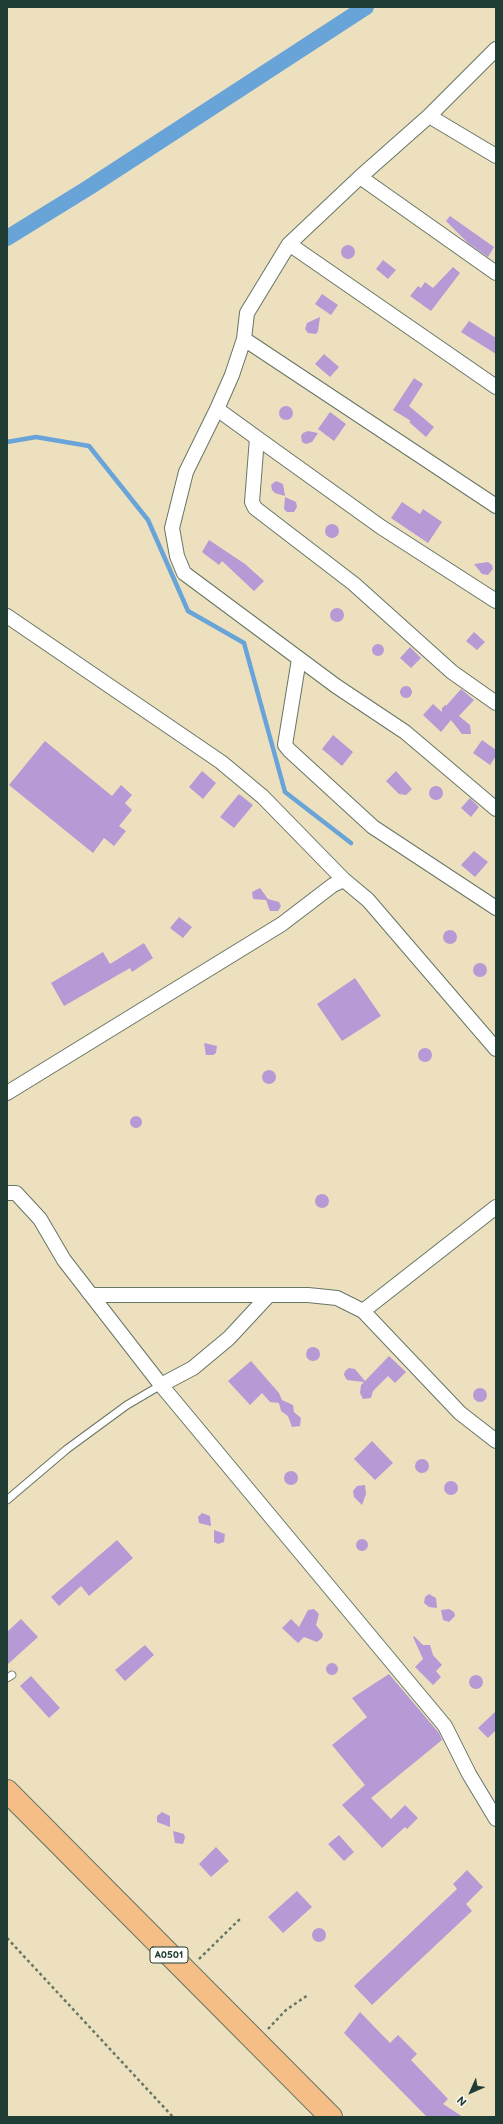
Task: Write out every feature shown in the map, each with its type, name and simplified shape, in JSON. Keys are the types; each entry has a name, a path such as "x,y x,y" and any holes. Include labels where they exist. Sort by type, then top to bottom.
{"highway":[{"name":"A0501","path":"7,1792 331,2117"}],"street":[{"path":"496,49 429,116 360,177 289,244 247,313 244,339 232,375 186,472 172,528 177,556 184,573 336,686 405,732 496,809"},
{"path":"429,116 496,156"},
{"path":"360,177 496,273"},
{"path":"289,244 496,387"},
{"path":"244,339 496,506"},
{"path":"217,409 381,528 496,601"},
{"path":"257,438 252,502 255,508 354,584 452,672 496,703"},
{"path":"7,616 221,762 263,797 344,880 368,900 496,1049"},
{"path":"299,659 285,745 373,827 496,908"},
{"path":"9,1089 282,924 333,885 344,880"},
{"path":"7,1193 16,1193 40,1219 64,1260 91,1295 308,1295 337,1298 362,1311 460,1413 496,1441"},
{"path":"362,1311 496,1208"},
{"path":"64,1260 161,1385 445,1726 469,1774 496,1819"},
{"path":"161,1385 193,1368 229,1338 268,1296"}],"lane":[{"path":"7,1500 67,1448 127,1405 161,1385"}],"path":[{"path":"186,1972 241,1918"},
{"path":"7,1938 173,2117"},
{"path":"255,2042 286,2010 308,1995"}],"building":[{"path":"450,216 494,247 488,257 468,243 446,221"},
{"path":"348,245 353,247 355,252 353,257 348,259 343,257 341,252 343,247"},
{"path":"383,260 396,270 388,279 376,269"},
{"path":"453,267 460,273 431,311 410,296 418,286 421,288 425,282 433,288"},
{"path":"322,294 338,305 331,315 315,304"},
{"path":"320,317 318,331 316,334 308,333 305,329 307,323"},
{"path":"469,321 496,338 496,354 461,332"},
{"path":"324,354 339,367 330,377 315,364"},
{"path":"414,378 423,384 409,406 434,427 426,437 409,422 411,421 393,410"},
{"path":"286,406 291,408 293,413 291,418 286,420 281,418 279,413 281,408"},
{"path":"330,412 346,424 334,441 318,429"},
{"path":"308,431 318,433 312,442 306,444 302,442 301,436 303,433"},
{"path":"276,481 283,484 285,496 275,493 272,490 271,485"},
{"path":"285,497 296,502 297,507 294,512 287,512 284,509"},
{"path":"402,502 420,514 423,509 442,522 428,543 391,518"},
{"path":"332,524 337,526 339,531 337,536 332,538 327,536 325,531 327,526"},
{"path":"209,540 245,564 264,581 254,591 222,561 219,565 202,552"},
{"path":"488,562 492,565 493,569 488,575 482,574 474,564"},
{"path":"337,608 342,610 344,615 342,620 337,622 332,620 330,615 332,610"},
{"path":"474,632 485,642 477,650 466,641"},
{"path":"376,644 380,644 384,650 380,656 376,656 372,652 372,648"},
{"path":"410,647 421,658 411,668 400,658"},
{"path":"408,686 411,687 411,697 404,698 401,697 400,690 401,687"},
{"path":"461,689 474,700 459,716 470,725 471,734 462,734 451,720 441,732 423,715 433,704 442,712 442,708 445,705 446,706"},
{"path":"333,735 353,752 342,766 322,749"},
{"path":"482,740 496,750 496,756 490,765 473,753"},
{"path":"45,741 112,796 121,785 132,795 125,803 132,810 119,826 126,831 114,846 104,838 93,853 9,785"},
{"path":"202,771 216,783 203,799 189,787"},
{"path":"396,771 412,789 406,795 399,794 386,781"},
{"path":"433,786 439,786 443,790 443,796 439,800 433,800 429,796 429,790"},
{"path":"239,794 253,805 234,828 220,817"},
{"path":"470,798 479,807 471,817 461,808"},
{"path":"474,851 488,862 475,877 461,865"},
{"path":"260,888 268,899 279,902 281,906 278,911 270,911 266,900 253,899 252,892"},
{"path":"179,917 192,927 183,938 170,928"},
{"path":"450,930 455,932 457,937 455,942 450,944 445,942 443,937 445,932"},
{"path":"144,943 153,958 132,972 130,968 64,1006 51,983 103,952 110,964"},
{"path":"480,963 485,965 487,970 485,975 480,977 475,975 473,970 475,965"},
{"path":"355,978 381,1016 342,1041 317,1004"},
{"path":"204,1043 217,1046 216,1053 213,1055 206,1055"},
{"path":"425,1048 430,1050 432,1055 430,1060 425,1062 420,1060 418,1055 420,1050"},
{"path":"269,1070 274,1072 276,1077 274,1082 269,1084 264,1082 262,1077 264,1072"},
{"path":"138,1116 141,1117 141,1127 134,1128 131,1127 130,1120 131,1117"},
{"path":"322,1194 327,1196 329,1201 327,1206 322,1208 317,1206 315,1201 317,1196"},
{"path":"313,1347 318,1349 320,1354 318,1359 313,1361 308,1359 306,1354 308,1349"},
{"path":"389,1356 406,1372 395,1383 388,1376 373,1391 371,1398 363,1399 360,1393 361,1385 364,1382 347,1380 344,1375 345,1371 349,1368 355,1369 365,1381"},
{"path":"251,1361 279,1393 282,1400 293,1405 294,1412 301,1418 300,1426 292,1427 288,1416 281,1411 279,1403 270,1402 262,1393 250,1405 228,1381"},
{"path":"480,1388 485,1390 487,1395 485,1400 480,1402 475,1400 473,1395 475,1390"},
{"path":"372,1441 393,1463 375,1480 354,1459"},
{"path":"422,1459 427,1461 429,1466 427,1471 422,1473 417,1471 415,1466 417,1461"},
{"path":"291,1471 296,1473 298,1478 296,1483 291,1485 286,1483 284,1478 286,1473"},
{"path":"451,1481 456,1483 458,1488 456,1493 451,1495 446,1493 444,1488 446,1483"},
{"path":"365,1485 366,1494 362,1505 354,1497 353,1491 357,1486"},
{"path":"202,1513 210,1516 211,1526 199,1523 198,1517"},
{"path":"214,1530 225,1534 224,1542 218,1544 214,1542"},
{"path":"364,1539 367,1540 367,1550 360,1551 357,1550 356,1543 357,1540"},
{"path":"117,1540 133,1558 89,1596 81,1586 59,1606 51,1597"},
{"path":"429,1594 436,1598 437,1608 429,1607 424,1603 425,1597"},
{"path":"314,1609 319,1614 316,1625 323,1634 322,1638 317,1642 304,1637 298,1643 282,1628 291,1619 299,1627 308,1610"},
{"path":"449,1609 454,1612 455,1616 449,1622 443,1620 441,1610"},
{"path":"21,1619 38,1637 7,1665 7,1632"},
{"path":"414,1636 423,1645 430,1645 433,1655 442,1665 436,1671 441,1677 433,1685 415,1667 423,1659 413,1637"},
{"path":"145,1645 154,1655 125,1681 115,1670"},
{"path":"330,1663 334,1663 338,1669 334,1675 330,1675 326,1671 326,1667"},
{"path":"389,1674 439,1733 442,1740 371,1798 391,1819 405,1805 418,1818 407,1829 405,1827 382,1848 342,1805 365,1785 332,1745 367,1717 352,1698"},
{"path":"476,1675 481,1677 483,1682 481,1687 476,1689 471,1687 469,1682 471,1677"},
{"path":"31,1676 60,1708 49,1718 20,1686"},
{"path":"496,1711 496,1730 488,1738 478,1728"},
{"path":"162,1812 170,1816 170,1827 157,1822 157,1816"},
{"path":"173,1831 184,1834 185,1838 183,1844 175,1843"},
{"path":"339,1835 354,1852 344,1861 328,1844"},
{"path":"216,1847 229,1861 211,1877 199,1864"},
{"path":"467,1870 483,1887 466,1904 472,1911 372,2005 354,1986 457,1889 453,1884"},
{"path":"297,1891 312,1907 283,1933 268,1917"},
{"path":"319,1928 324,1930 326,1935 324,1940 319,1942 314,1940 312,1935 314,1930"},
{"path":"360,2012 390,2043 398,2035 417,2054 411,2060 448,2099 443,2104 463,2117 427,2117 344,2033"}],"waterway":[{"path":"7,238 88,188 366,7"},
{"path":"7,442 36,437 89,446 148,520 188,611 244,643 285,792 351,843"}]}
